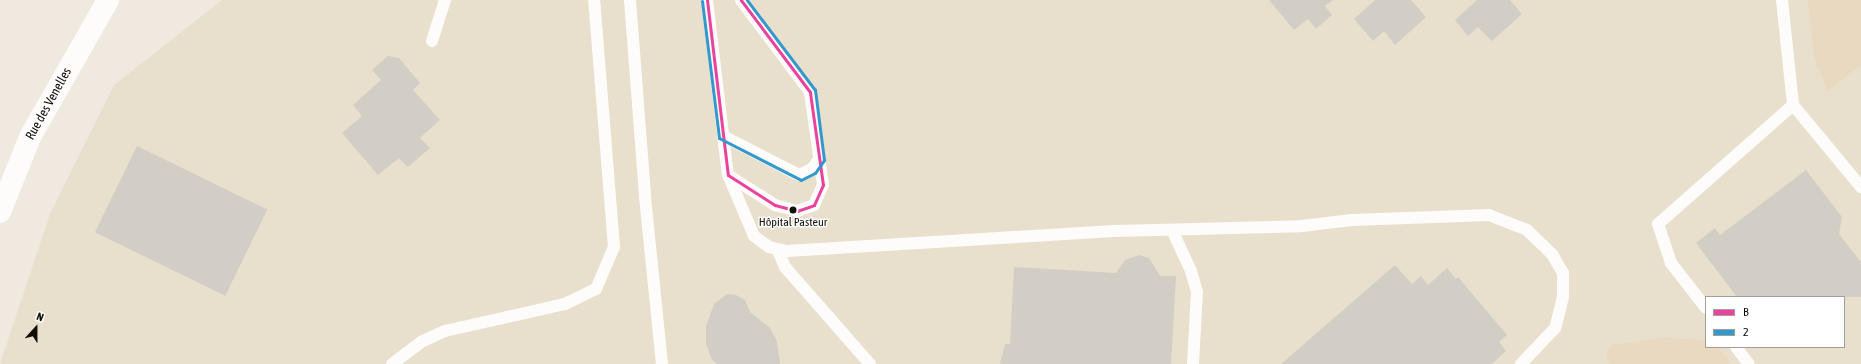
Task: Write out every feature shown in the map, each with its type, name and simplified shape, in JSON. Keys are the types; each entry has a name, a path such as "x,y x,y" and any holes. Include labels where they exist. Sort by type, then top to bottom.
{"street":[{"name":"Rue des Venelles","path":"0,212 30,137 108,0"}],"lane":[{"path":"432,41 445,0"},
{"path":"392,364 421,342 445,331 565,304 596,288 614,247 594,0"},
{"path":"630,0 644,197 662,364"},
{"path":"707,0 728,175 754,236 763,244 778,251 1489,215 1527,230 1552,254 1563,273 1563,297 1555,328 1521,364"},
{"path":"728,175 775,205 798,211 814,205 823,185 810,92 741,0"},
{"path":"1782,0 1793,104 1861,187"},
{"path":"1705,307 1671,263 1658,224 1793,104"},
{"path":"723,136 799,175 812,169 819,159"},
{"path":"1172,230 1191,270 1197,292 1193,364"},
{"path":"778,251 785,267 870,364"},
{"path":"1737,348 1749,364"}],"shaded area":[{"path":"222,0 1861,0 1861,364 0,364 50,214 114,85"},
{"path":"1808,0 1861,0 1861,65 1827,91 1814,56"},
{"path":"1663,338 1705,340 1705,348 1719,348 1731,364 1611,364 1606,358 1611,345"}],"building":[{"path":"1269,0 1333,0 1325,6 1332,15 1316,29 1308,19 1294,30"},
{"path":"1375,0 1411,0 1426,17 1395,45 1384,31 1373,41 1354,19"},
{"path":"1477,0 1510,0 1522,14 1492,41 1478,27 1468,36 1455,20"},
{"path":"388,56 399,58 420,83 413,90 440,120 420,138 430,148 408,167 399,158 378,175 342,133 362,116 353,105 381,80 372,70"},
{"path":"137,146 267,210 225,296 95,232"},
{"path":"1806,170 1842,217 1839,234 1861,262 1861,297 1736,296 1696,243 1715,228 1720,235"},
{"path":"1139,255 1149,258 1160,276 1176,276 1171,364 1000,364 1005,344 1010,344 1014,267 1116,273 1125,260"},
{"path":"1395,265 1412,284 1421,276 1428,285 1447,268 1456,279 1458,277 1507,335 1499,342 1506,351 1492,364 1281,364"},
{"path":"727,294 736,295 745,300 750,312 770,328 777,341 780,364 717,364 712,360 706,344 706,326 714,304"}],"transit line":[{"name":"B","path":"707,0 728,175 775,205 797,211 814,205 823,185 810,92 741,0"},
{"name":"2","path":"702,1 719,138 801,180 815,173 824,160 815,90 747,0"}],"place":[{"name":"Hôpital Pasteur","path":"793,210"}]}
